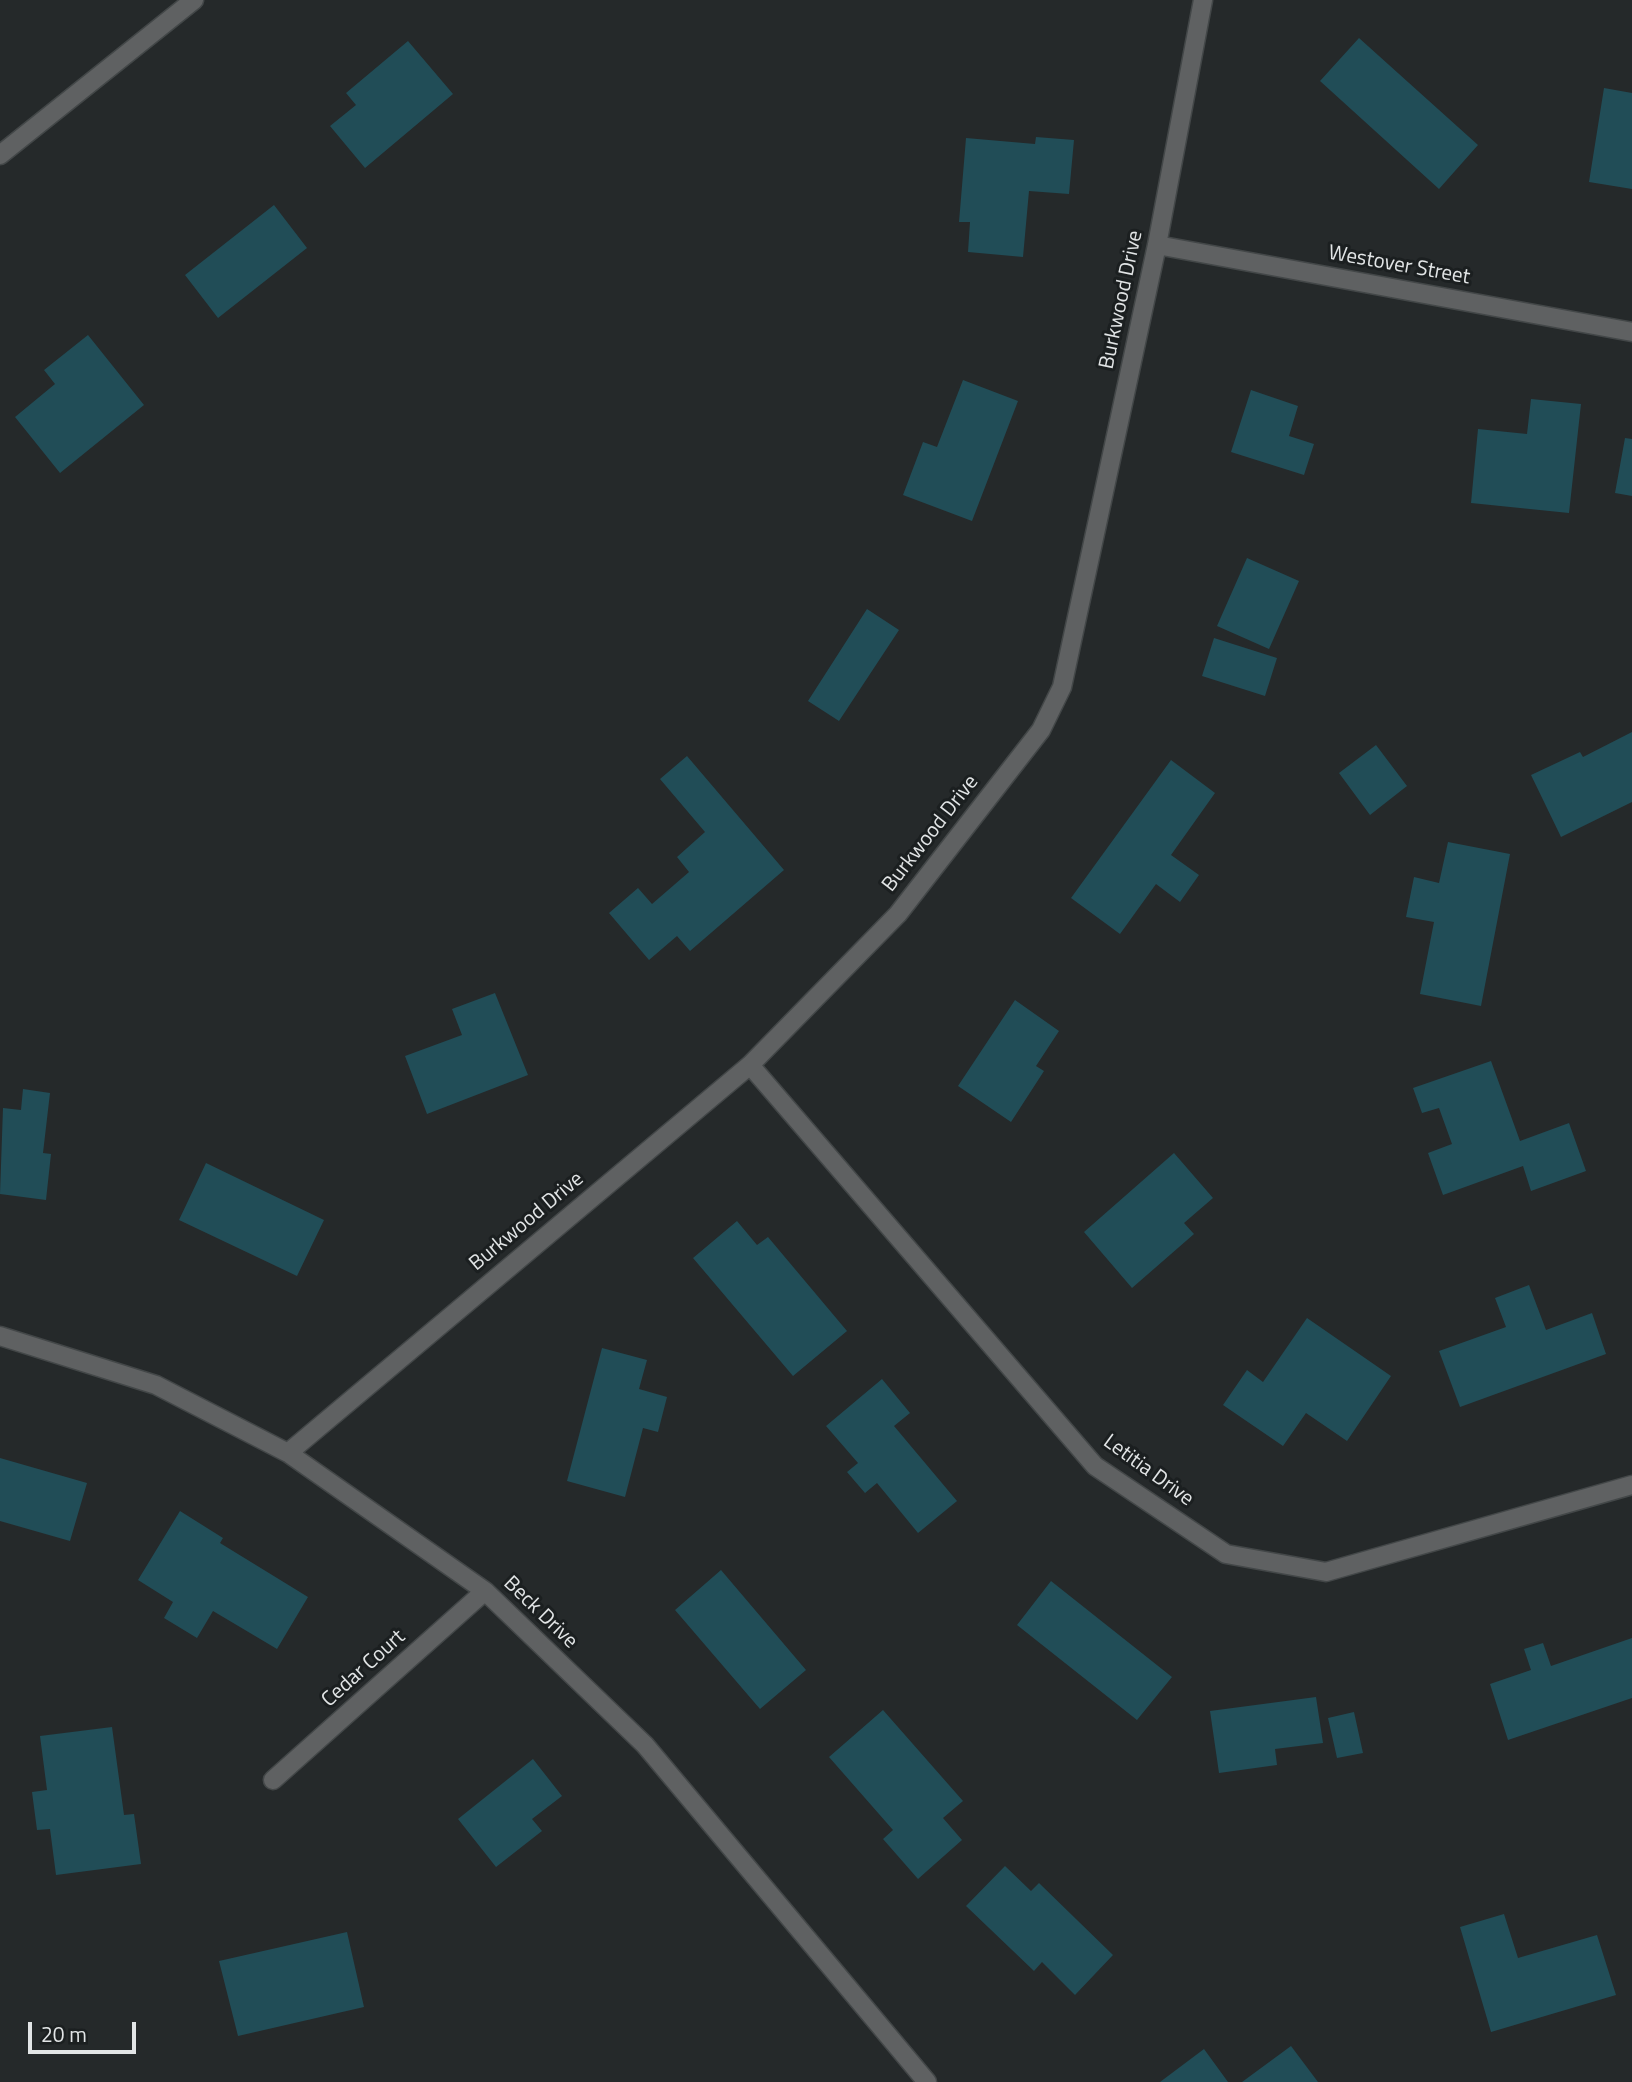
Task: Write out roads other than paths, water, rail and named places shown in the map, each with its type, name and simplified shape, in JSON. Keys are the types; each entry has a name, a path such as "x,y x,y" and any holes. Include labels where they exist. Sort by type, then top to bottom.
{"street":[{"path":"0,155 194,0"},
{"name":"Burkwood Drive","path":"288,1453 750,1065 898,914 1041,730 1062,687 1157,245 1203,0"},
{"name":"Westover Street","path":"1157,245 1632,332"},
{"name":"Letitia Drive","path":"750,1065 1096,1466 1226,1554 1326,1572 1632,1485"},
{"name":"Beck Drive","path":"0,1336 156,1385 288,1453 485,1591 645,1745 927,2082"},
{"name":"Cedar Court","path":"273,1780 485,1591"}]}
